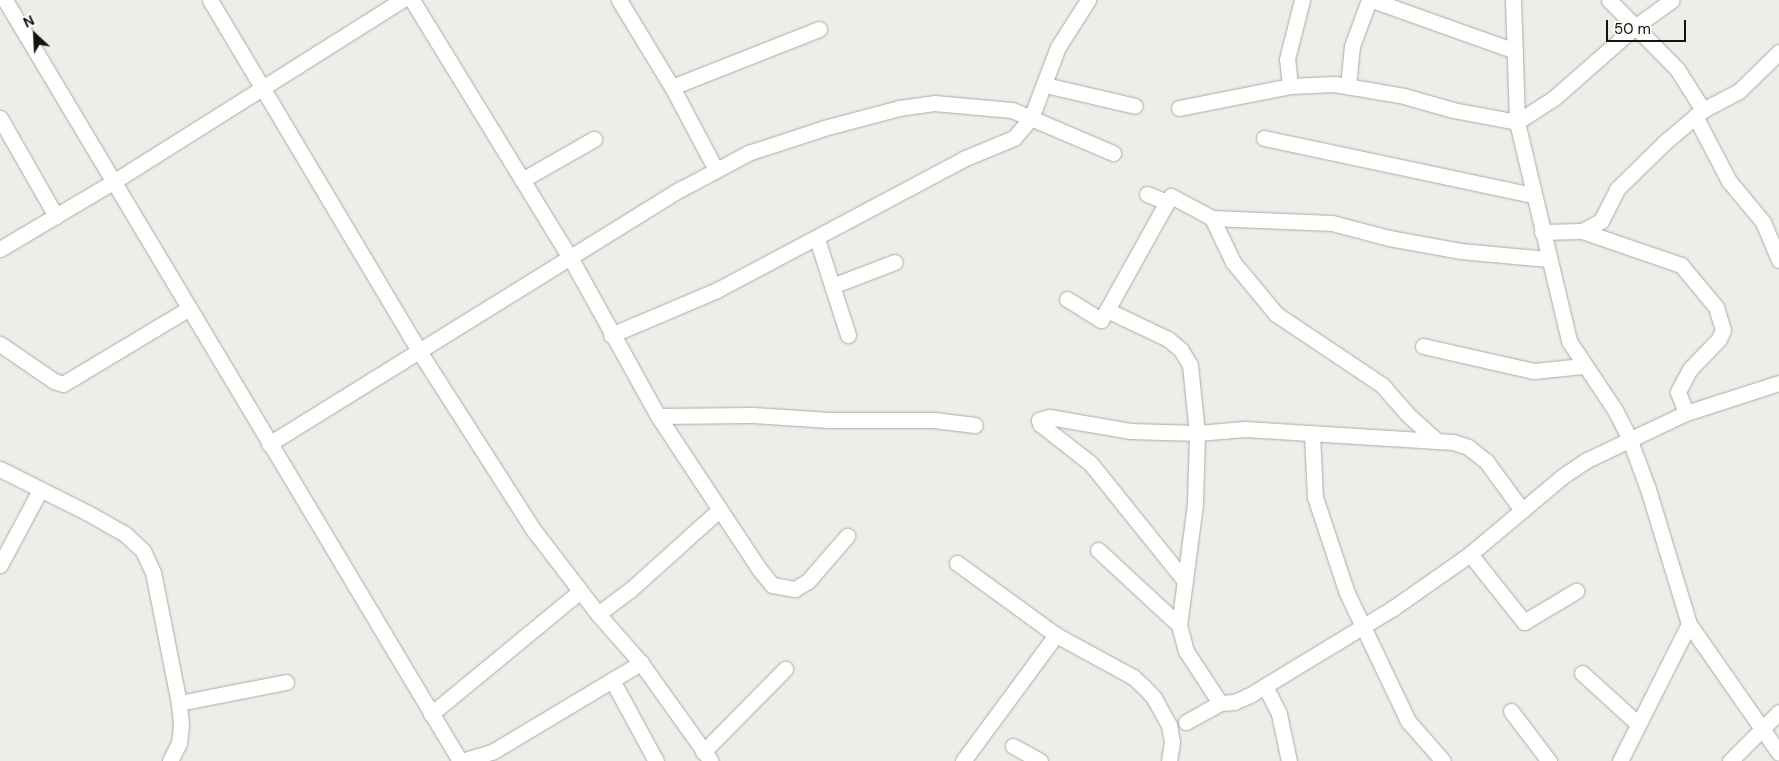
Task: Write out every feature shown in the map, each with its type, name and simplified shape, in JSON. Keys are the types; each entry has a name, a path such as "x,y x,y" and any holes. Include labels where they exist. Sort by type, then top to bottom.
{"street":[{"path":"6,0 188,309 461,761 497,756 641,663"},
{"path":"210,0 419,351 532,528 598,614 641,663 707,756 785,669"},
{"path":"1,247 113,182 402,0"},
{"path":"412,0 571,259 611,335 658,416 718,511 772,585 783,589 796,589 808,581 847,536"},
{"path":"619,0 672,87 715,168"},
{"path":"611,335 717,290 817,239 962,159 1014,138 1031,118 1058,47 1088,0"},
{"path":"1290,86 1287,59 1302,0"},
{"path":"1348,86 1352,46 1370,0 1515,51"},
{"path":"1513,0 1517,122 1569,342 1583,366 1615,410 1629,438 1652,498 1688,624 1762,726 1779,754"},
{"path":"1609,0 1676,69 1699,113 1729,181 1763,222 1779,260"},
{"path":"1179,108 1290,86 1348,86 1517,122 1554,98 1636,26 1672,0"},
{"path":"672,87 819,29"},
{"path":"1582,231 1601,221 1618,189 1699,113 1739,91 1779,52"},
{"path":"1045,85 1135,106"},
{"path":"269,444 571,259 715,168 748,154 824,128 899,108 934,103 974,104 1012,110 1113,153"},
{"path":"0,118 56,216"},
{"path":"1264,138 1533,196"},
{"path":"522,180 594,139"},
{"path":"1147,194 1167,202"},
{"path":"1067,299 1101,320 1171,196 1212,218 1332,223 1389,238 1460,251 1548,259"},
{"path":"1212,218 1233,262 1276,314 1382,385 1406,413 1435,439"},
{"path":"1542,232 1582,231 1681,265 1716,307 1723,330 1719,339 1690,369 1678,392 1686,413"},
{"path":"817,239 848,335"},
{"path":"832,286 895,262"},
{"path":"0,344 54,381 63,384 188,309"},
{"path":"1107,310 1168,340 1181,350 1194,378 1197,433 1195,504 1179,625 1186,652 1220,703"},
{"path":"1422,346 1534,371 1583,366"},
{"path":"1186,722 1220,703 1234,702 1265,686 1361,627 1470,554 1563,476 1629,438 1686,413 1779,383"},
{"path":"658,416 753,415 829,420 934,420 975,425"},
{"path":"1185,581 1090,463 1040,424 1039,420 1048,417 1130,431 1197,433 1245,429 1435,439 1468,447 1486,461 1522,510"},
{"path":"1312,434 1315,497 1329,546 1361,627 1408,721 1443,761"},
{"path":"0,469 125,534 143,551 155,581 179,703 181,725 178,743 170,761"},
{"path":"0,565 40,490"},
{"path":"598,614 629,591 718,511"},
{"path":"1098,550 1179,625"},
{"path":"1470,554 1524,622 1576,591"},
{"path":"957,564 1056,635 1132,677 1154,698 1169,725 1172,742 1169,761"},
{"path":"431,714 580,591"},
{"path":"1620,761 1688,624"},
{"path":"963,761 1056,635"},
{"path":"1582,673 1638,724"},
{"path":"612,680 656,761"},
{"path":"179,703 286,682"},
{"path":"1265,686 1279,714 1289,761"},
{"path":"1511,712 1549,761"},
{"path":"1730,761 1762,726 1779,712"},
{"path":"1012,746 1040,761"}]}
